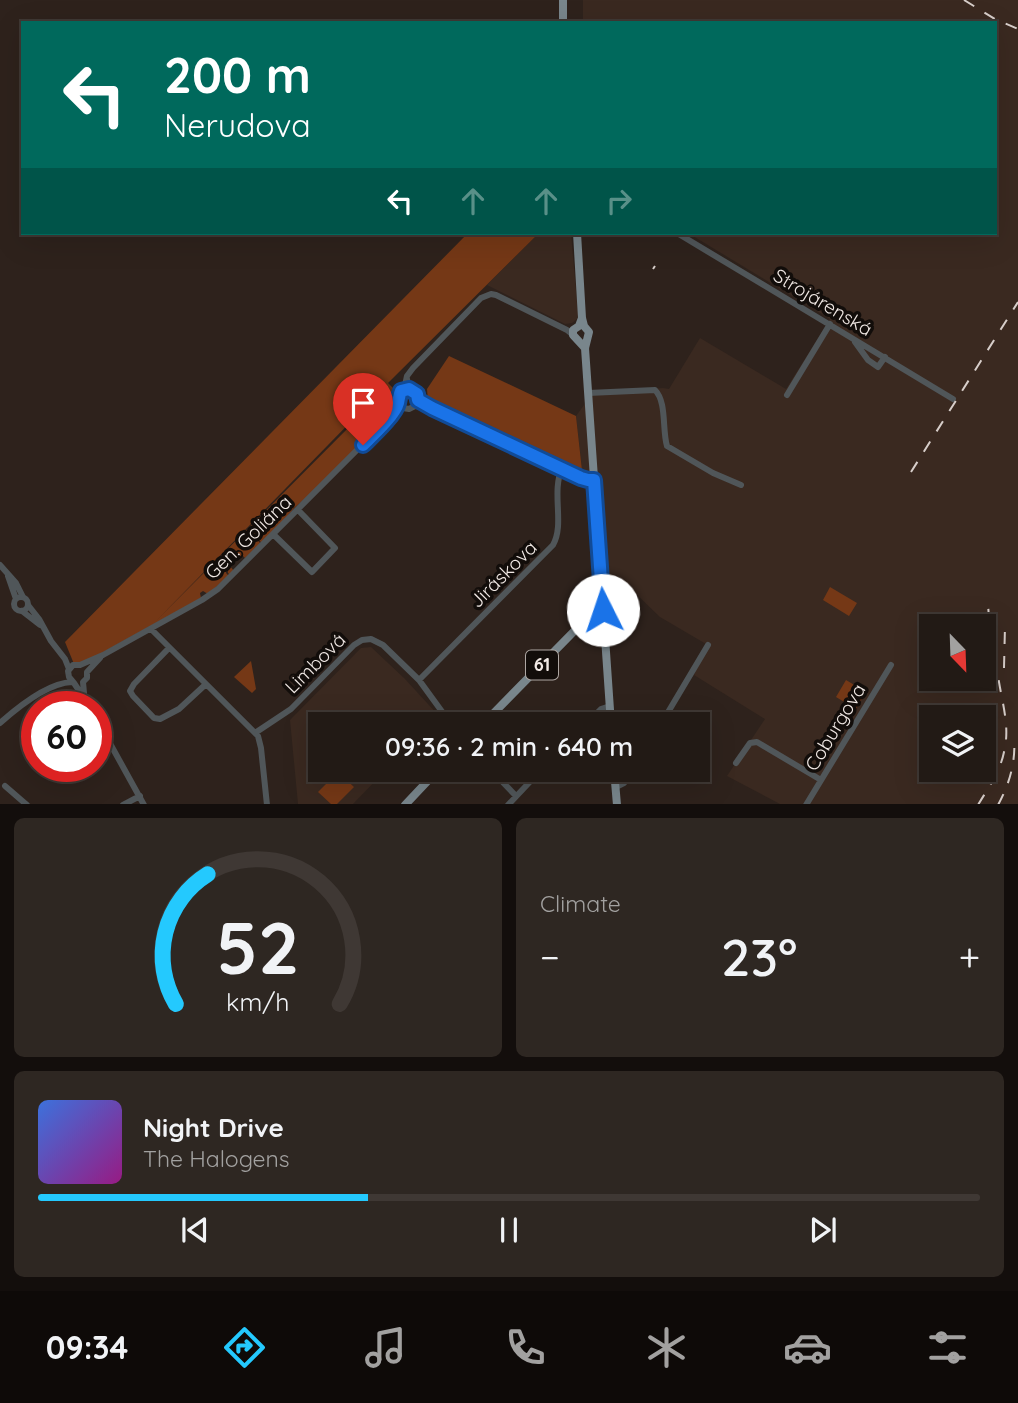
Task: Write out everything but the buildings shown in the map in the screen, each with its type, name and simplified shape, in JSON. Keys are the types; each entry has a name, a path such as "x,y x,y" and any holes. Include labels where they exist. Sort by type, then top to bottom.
{"main road":[{"path":"562,0 563,21"},
{"path":"577,235 578,331 589,393 610,712"},
{"name":"61","path":"495,712 591,614 603,610"},
{"path":"405,804 426,782"},
{"path":"615,782 616,804"}],"street":[{"name":"Strojárenská","path":"680,235 953,399"},
{"path":"406,389 407,376 486,295 496,295 578,331"},
{"path":"787,395 830,324"},
{"path":"852,337 867,360 878,367 884,357"},
{"path":"406,389 417,394 416,403 410,409 401,406 399,394 406,389"},
{"path":"589,393 655,390 661,399 667,446 713,474 741,485"},
{"path":"416,403 586,480 594,480"},
{"name":"Gen. Goliána","path":"73,668 103,655 218,589 401,406"},
{"name":"Jiráskova","path":"419,680 553,545 558,534 557,485 562,468"},
{"path":"274,534 312,572 335,548 298,510"},
{"path":"0,565 16,583 19,598 15,608 18,611 25,608"},
{"path":"19,598 26,600 25,608"},
{"path":"25,608 39,619 73,668"},
{"path":"150,629 256,733 260,741 267,804"},
{"name":"Limbová","path":"256,733 287,713 362,640 373,639 379,642 419,680 442,712"},
{"path":"668,712 708,645"},
{"path":"169,648 130,691 154,718 164,718 179,709 206,684"},
{"name":"Gen. Goliána","path":"87,672 103,655"},
{"name":"Coburgova","path":"806,804 891,665"},
{"path":"0,723 19,706 59,684 73,668 85,667 87,678 83,682 83,691"},
{"path":"73,668 69,677 80,691"},
{"path":"59,684 83,682"},
{"path":"598,712 610,706"},
{"path":"736,762 750,743 757,742 821,780"},
{"path":"112,746 144,804"},
{"path":"503,782 516,796"},
{"path":"508,804 529,782"},
{"path":"616,787 625,782"},
{"path":"5,786 27,804"},
{"path":"122,804 140,796"}],"shaded area":[{"path":"583,0 1018,0 1018,804 780,804 727,776 765,719 694,675 706,644 660,617 635,593 605,596 582,470 576,416 592,394 669,389 700,338 786,389 830,319 691,235 997,235 997,21 583,21"},
{"path":"466,235 537,235 388,383 397,392 392,406 394,408 387,417 262,543 254,536 261,544 245,558 242,555 238,558 234,553 226,561 234,571 230,575 227,566 226,573 229,576 208,594 203,591 200,593 201,598 89,660 74,664 65,642","holes":["372,400 374,402 156,621"]},
{"path":"537,235 571,235 578,314 572,323 565,324 487,285"},
{"path":"449,356 576,416 582,470 428,402 427,389"},
{"path":"830,587 857,603 849,616 823,600"},
{"path":"371,647 435,712 308,712 308,782 374,782 353,804 298,804 290,720 361,648"},
{"path":"251,661 256,689 252,693 234,677"},
{"path":"846,680 866,692 856,709 836,697"},
{"path":"328,782 349,782 354,787 337,804 331,804 318,792"}],"railway":[{"path":"964,0 1018,29"},
{"path":"911,472 1018,302"},
{"path":"979,804 1000,766 1006,734 990,629 988,597"},
{"path":"1004,668 1005,626"},
{"path":"998,804 1011,772 1014,736"}],"route":[{"path":"363,445 387,420 398,403 401,391 409,389 417,394 418,400 432,408 581,478 594,480 603,610"}]}
